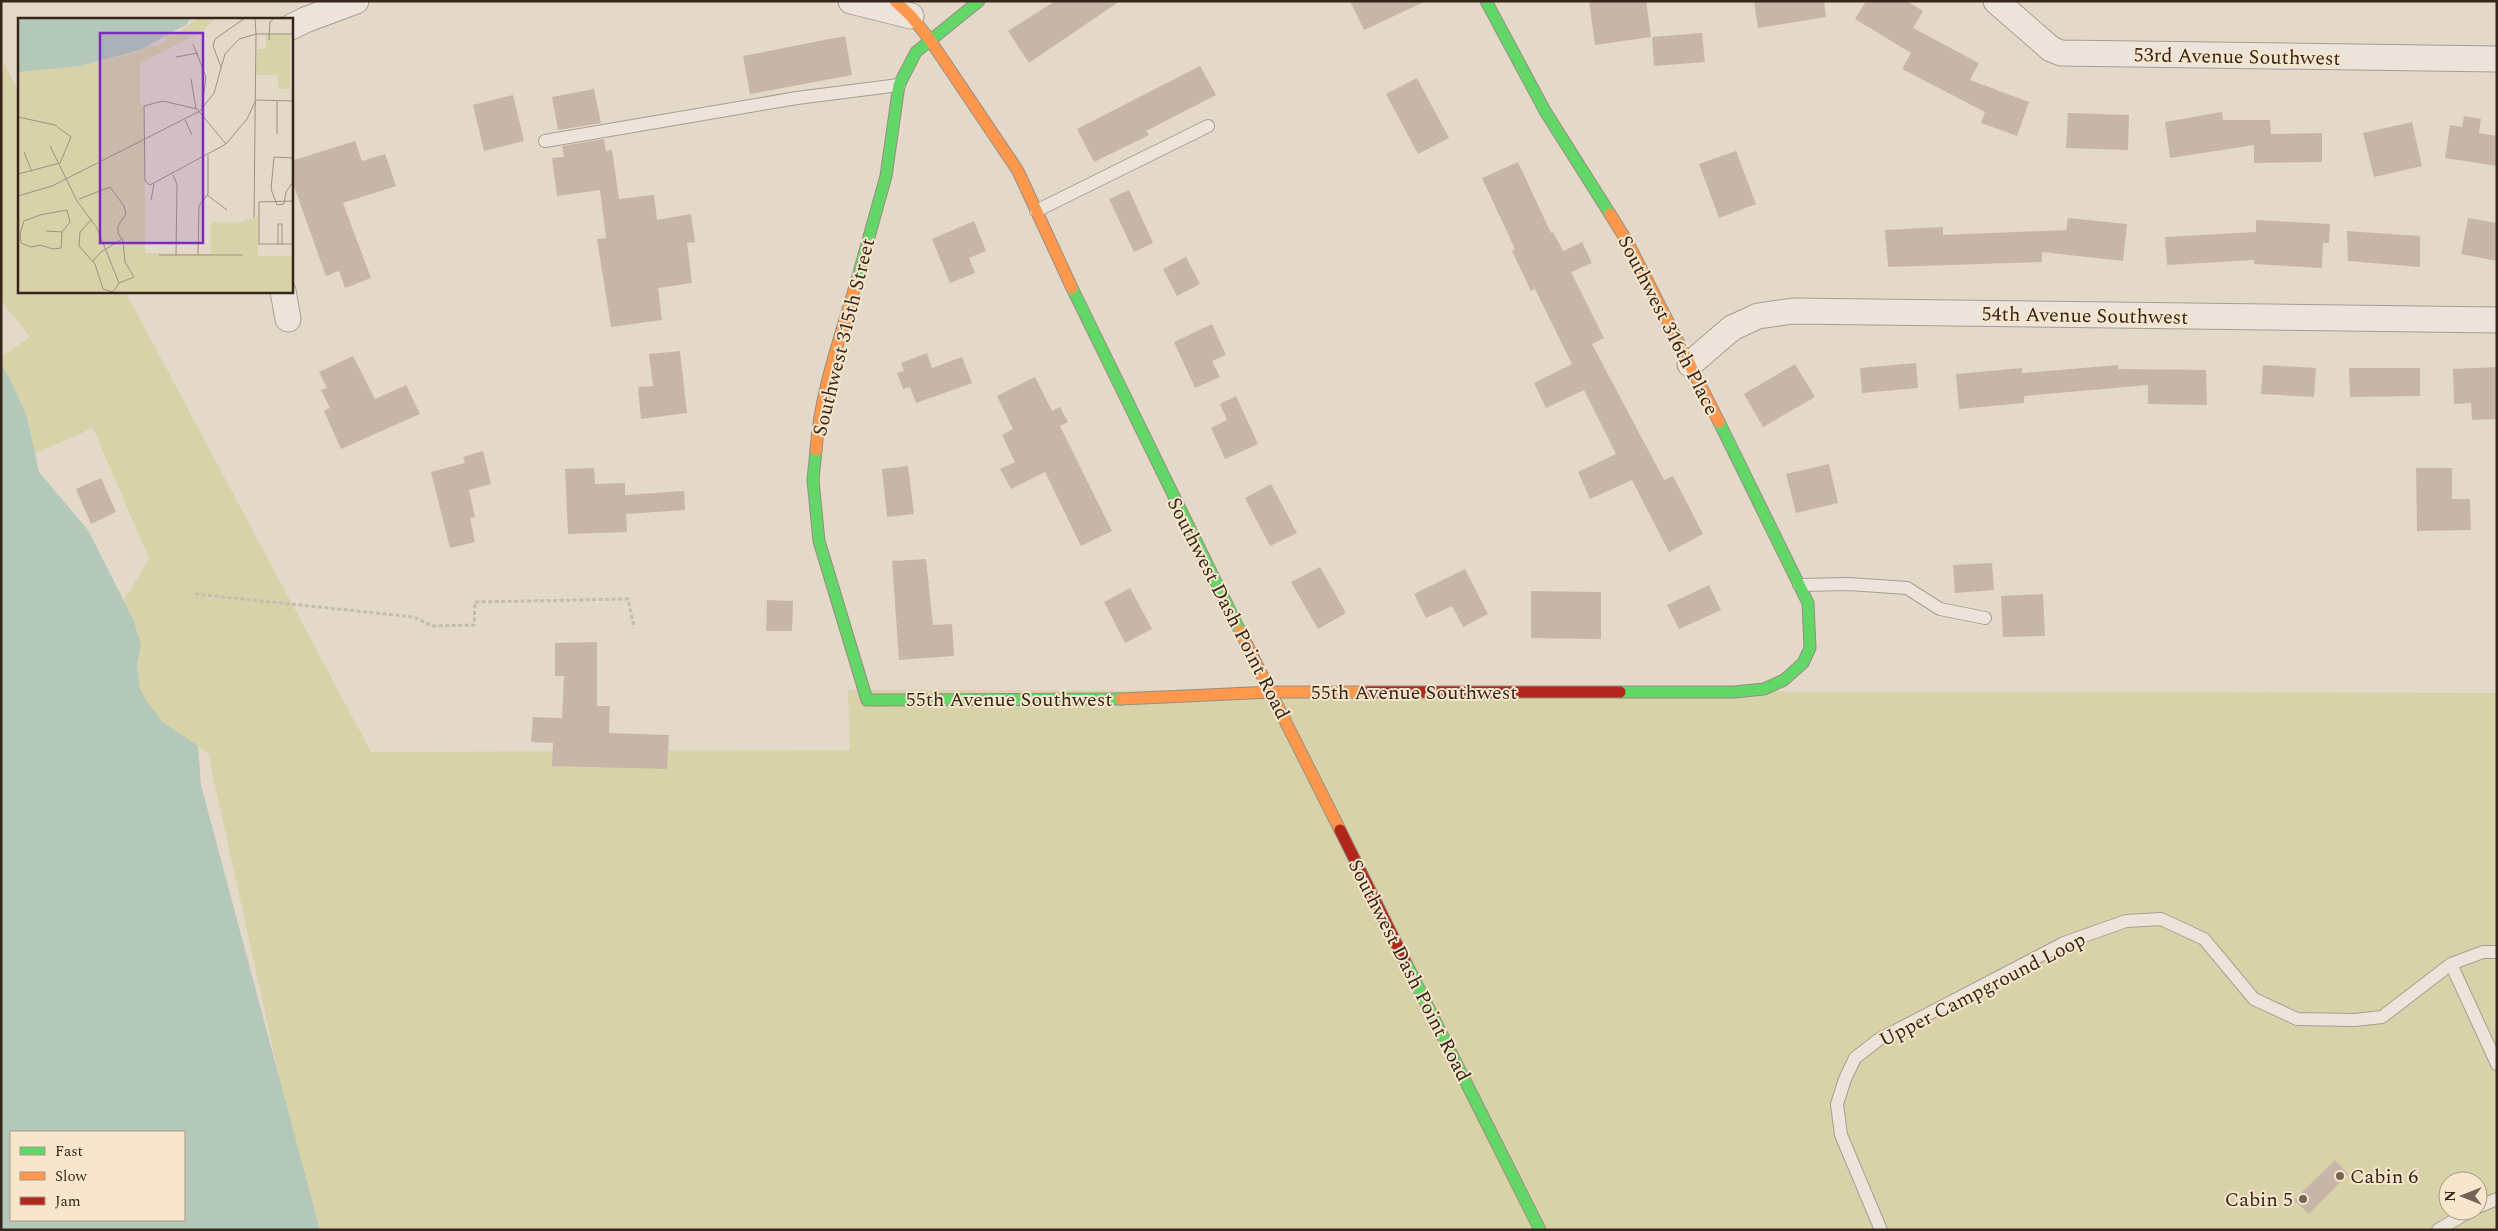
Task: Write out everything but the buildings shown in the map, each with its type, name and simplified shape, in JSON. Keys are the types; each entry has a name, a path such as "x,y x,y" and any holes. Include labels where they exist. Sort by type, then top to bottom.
{"street":[{"path":"292,26 356,1"},
{"path":"851,1 903,9"},
{"path":"930,40 979,1"},
{"name":"Southwest 316th Place","path":"1486,1 1545,111 1628,243 1808,603 1810,648 1803,663"},
{"name":"53rd Avenue Southwest","path":"1996,1 2051,49 2061,53 2497,60"},
{"name":"Southwest Dash Point Road","path":"903,9 930,40 1018,171 1102,351 1540,1230"},
{"name":"Southwest 315th Street","path":"866,700 819,541 812,480 816,432 831,370 886,176 899,85 916,52 930,40"},
{"path":"283,292 288,319"},
{"name":"54th Avenue Southwest","path":"1690,364 1732,328 1758,316 1793,311 2497,320"},
{"name":"55th Avenue Southwest","path":"866,700 1089,700 1271,692 1734,692 1764,689 1784,680 1803,663"}],"lane":[{"path":"545,141 797,98 899,85"},
{"path":"1036,211 1208,126"},
{"path":"1799,585 1849,584 1907,588 1940,609 1985,618"},
{"name":"Upper Campground Loop","path":"1881,1230 1841,1135 1837,1104 1845,1079 1855,1058 1878,1040 2064,943 2126,921 2160,919 2204,939 2254,999 2297,1019 2355,1020 2382,1017 2450,964 2483,952 2497,952"},
{"path":"2450,964 2497,1064"},
{"path":"2438,1230 2453,1221"}],"path":[{"path":"194,594 414,617 432,626 474,625 475,602 628,599 634,627"}],"shaded area":[{"path":"1,58 18,89 18,292 126,292 371,752 850,750 848,690 2497,693 2497,1230 320,1230 284,1099 208,753 175,731 155,713 141,692 137,679 140,649 138,633 123,602 149,559 93,428 34,454 26,415 1,357 30,337 1,301"},
{"path":"1,364 27,417 39,472 88,530 134,621 141,645 137,666 140,689 147,702 163,722 198,746 201,785 320,1230 1,1230"}],"traffic: fast":[{"path":"857,280 886,176 899,85 916,52 979,1"},
{"path":"1486,1 1545,111 1610,214"},
{"path":"1072,288 1240,631"},
{"path":"1620,692 1734,692 1764,689 1784,680 1803,663 1810,648 1808,603 1719,422"},
{"path":"816,450 813,480 819,541 867,700 1121,699"},
{"path":"1405,961 1540,1230"}],"traffic: slow":[{"path":"895,1 911,16 930,40 1018,171 1072,288"},
{"path":"1610,214 1628,243 1719,422"},
{"path":"816,450 818,428 827,385 857,280"},
{"path":"1240,631 1340,830"},
{"path":"1121,699 1271,692 1368,692"}],"traffic: jam":[{"path":"1368,692 1620,692"},
{"path":"1340,830 1405,961"}],"place":[{"name":"Cabin 6","path":"2340,1176"},
{"name":"Cabin 5","path":"2303,1199"}]}
